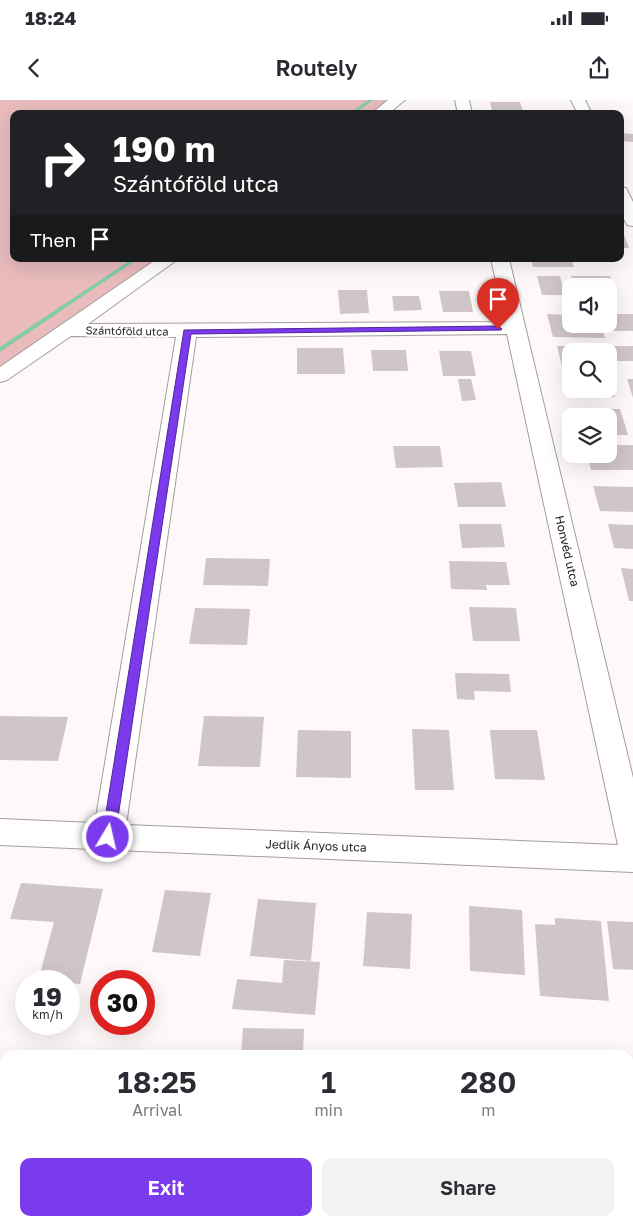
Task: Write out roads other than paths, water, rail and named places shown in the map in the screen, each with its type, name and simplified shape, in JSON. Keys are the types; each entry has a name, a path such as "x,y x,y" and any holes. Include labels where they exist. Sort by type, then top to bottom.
{"street":[{"path":"384,110 398,100"},
{"path":"624,201 633,221"},
{"path":"0,376 165,262"},
{"name":"Honvéd utca","path":"501,262 633,844"},
{"name":"Szántóföld utca","path":"66,330 187,331 517,328"},
{"path":"108,837 187,331"},
{"name":"Jedlik Ányos utca","path":"0,832 633,859"}],"waterway":[{"path":"357,110 371,100"},
{"path":"0,350 131,262"}]}
